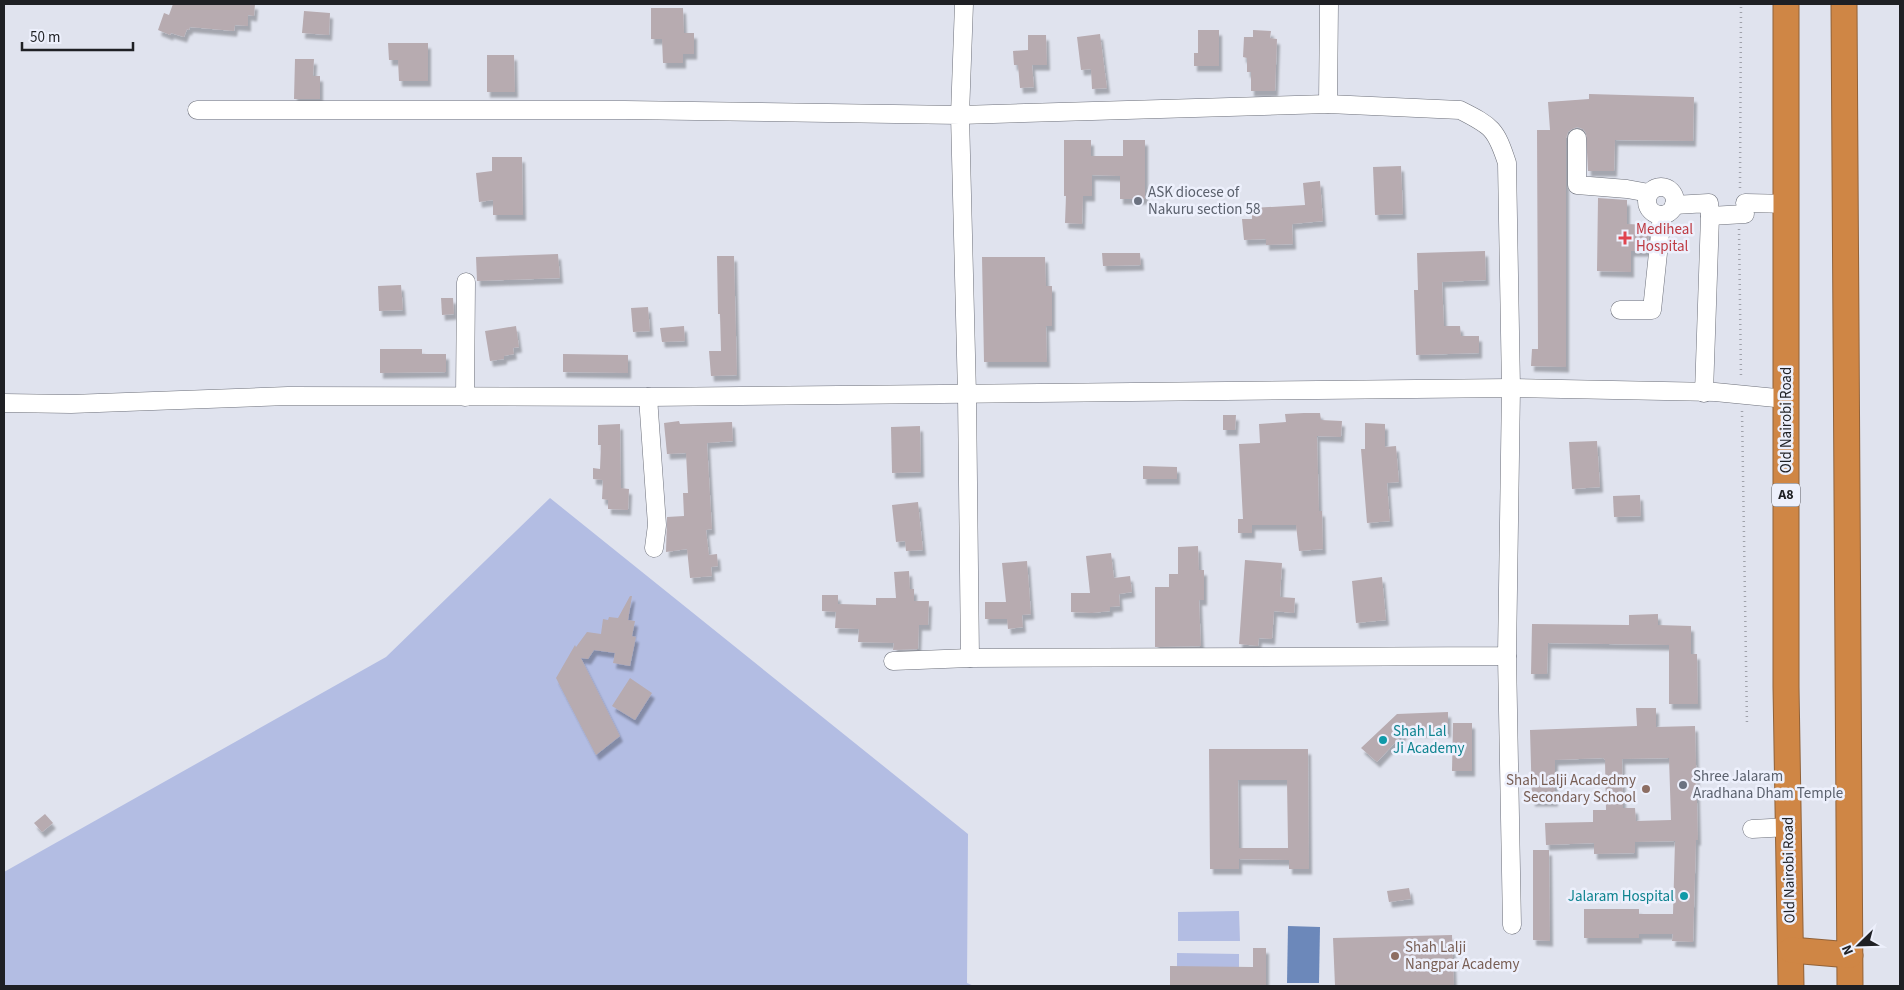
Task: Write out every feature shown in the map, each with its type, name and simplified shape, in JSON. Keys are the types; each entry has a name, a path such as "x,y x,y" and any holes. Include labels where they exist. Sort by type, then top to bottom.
{"highway":[{"name":"Old Nairobi Road","path":"1786,4 1786,687 1791,986"},
{"path":"1844,4 1850,986"},
{"path":"1791,950 1850,955"}],"street":[{"path":"964,4 960,115 967,395 970,658"},
{"path":"1328,4 1328,104"},
{"path":"197,110 625,110 960,115 1328,104 1460,110 1479,119 1493,129 1507,163 1512,388 1507,656 1512,925"},
{"path":"1577,138 1577,185 1627,189 1649,193"},
{"path":"1620,310 1652,310 1668,210 1674,195 1669,189 1664,187 1656,187 1649,193 1648,208 1656,214 1668,210 1709,203 1704,393"},
{"path":"1710,216 1786,204"},
{"path":"465,396 466,282"},
{"path":"4,403 71,404 288,396 648,397 967,395 1512,388 1741,394 1786,398"},
{"path":"648,397 657,525 654,548"},
{"path":"893,661 970,658 1507,656"},
{"path":"1752,829 1788,827"}],"path":[{"path":"1741,4 1743,211 1741,394 1747,725"}],"shaded area":[{"path":"550,498 968,834 967,983 974,986 4,986 4,872 386,657"},
{"path":"1239,911 1240,941 1178,941 1178,912"},
{"path":"1288,926 1320,927 1319,983 1287,983"},
{"path":"1177,953 1239,954 1239,984 1177,984"}],"building":[{"path":"173,4 255,4 254,16 248,15 248,26 235,25 234,31 190,27 189,30 187,29 184,37 171,33 170,35 158,30 164,13 169,15"},
{"path":"651,8 683,8 684,33 694,33 694,54 683,54 683,63 663,63 662,39 651,39"},
{"path":"304,11 330,13 329,35 302,33"},
{"path":"1198,30 1219,30 1219,66 1194,66 1194,53 1198,53"},
{"path":"1253,30 1271,31 1270,38 1277,39 1275,91 1251,91 1251,72 1247,72 1247,58 1243,57 1244,37 1253,37"},
{"path":"1100,34 1107,88 1092,89 1091,69 1081,70 1077,37"},
{"path":"1028,35 1046,35 1047,65 1032,65 1034,87 1020,88 1018,65 1014,65 1013,51 1028,50"},
{"path":"388,43 428,43 428,81 399,81 398,60 389,60"},
{"path":"487,55 514,55 515,92 487,92"},
{"path":"295,59 314,59 313,76 320,76 320,99 294,99"},
{"path":"1589,94 1694,97 1693,141 1615,140 1614,171 1588,171 1586,133 1583,129 1577,127 1568,132 1566,138 1566,367 1531,366 1532,349 1538,349 1537,130 1550,130 1548,102 1589,99"},
{"path":"1064,140 1091,140 1091,156 1123,156 1123,140 1145,140 1145,199 1120,199 1120,176 1092,175 1092,196 1083,196 1082,224 1065,223"},
{"path":"492,157 522,157 523,215 493,215 493,200 479,202 476,173 492,171"},
{"path":"1401,166 1403,214 1375,215 1373,167"},
{"path":"1320,181 1323,221 1292,224 1293,244 1266,245 1266,239 1244,240 1242,219 1252,219 1252,208 1305,205 1303,183"},
{"name":"Mediheal Hospital","path":"1598,198 1627,200 1627,224 1650,225 1647,251 1631,251 1631,272 1597,271"},
{"path":"1485,251 1486,280 1442,282 1444,326 1460,326 1461,336 1479,336 1479,353 1416,355 1414,290 1418,290 1417,253"},
{"path":"1102,253 1140,253 1141,265 1103,266"},
{"path":"558,254 560,278 477,281 476,257"},
{"path":"717,256 734,256 737,375 711,376 709,351 721,351"},
{"path":"982,257 1045,257 1046,286 1052,286 1052,326 1046,326 1047,362 984,362"},
{"path":"401,285 403,310 379,311 378,286"},
{"path":"441,298 453,298 454,314 442,315"},
{"path":"648,307 650,331 633,332 631,308"},
{"path":"516,326 519,347 513,348 514,354 504,356 504,359 490,361 485,331"},
{"path":"684,326 685,341 662,342 660,328"},
{"path":"380,349 422,349 422,354 446,354 446,372 380,373"},
{"path":"563,354 628,355 628,373 563,372"},
{"path":"1320,413 1321,420 1342,421 1341,437 1317,436 1319,511 1322,511 1323,549 1299,551 1296,525 1252,525 1252,533 1238,533 1238,519 1243,519 1239,444 1260,443 1259,424 1286,422 1285,414"},
{"path":"1223,415 1236,415 1235,430 1223,430"},
{"path":"679,421 680,424 732,422 733,441 707,443 712,529 706,530 709,555 717,554 718,566 711,567 712,576 690,578 687,549 666,552 667,517 684,516 683,493 688,493 686,453 667,454 664,423"},
{"path":"1365,423 1385,424 1385,447 1396,446 1399,482 1387,483 1390,521 1367,523 1361,449 1365,449"},
{"path":"620,424 621,488 629,489 628,510 608,509 608,500 602,499 603,480 593,479 593,468 600,469 601,445 598,445 598,425"},
{"path":"920,426 921,472 892,473 891,427"},
{"path":"1597,441 1600,487 1572,489 1569,442"},
{"path":"1143,466 1177,467 1177,479 1143,479"},
{"path":"1640,495 1641,516 1614,517 1613,496"},
{"path":"918,502 923,550 906,551 905,541 896,542 892,505"},
{"path":"1198,546 1199,570 1204,570 1204,600 1199,600 1201,646 1155,647 1155,587 1169,587 1169,574 1178,574 1178,547"},
{"path":"1111,553 1114,578 1130,576 1132,592 1119,594 1120,606 1110,607 1110,611 1092,613 1071,612 1071,593 1090,593 1086,556"},
{"path":"1245,560 1282,563 1280,597 1295,598 1294,613 1274,611 1272,639 1259,638 1258,646 1239,644"},
{"path":"1027,561 1031,614 1022,615 1023,627 1008,629 1007,619 985,619 985,602 1006,602 1002,563"},
{"path":"909,571 910,589 914,589 914,601 929,601 928,625 919,625 918,649 893,650 894,643 858,642 859,629 835,628 836,612 822,611 822,595 838,595 838,604 876,605 876,598 896,598 894,572"},
{"path":"1382,577 1386,620 1356,623 1352,581"},
{"path":"630,596 632,596 628,620 635,621 632,636 636,637 630,666 613,663 615,653 594,650 588,659 581,658 620,736 596,755 556,678 575,645 576,647 587,632 601,634 603,619 608,620 609,617 618,618"},
{"path":"1658,614 1658,625 1691,626 1691,654 1697,654 1698,704 1669,704 1669,645 1548,643 1547,674 1531,674 1532,624 1629,625 1629,615"},
{"path":"630,678 652,693 635,720 612,706"},
{"path":"1636,708 1656,708 1656,727 1695,726 1698,840 1696,840 1693,942 1672,941 1673,934 1639,934 1639,938 1584,938 1584,909 1639,909 1639,914 1673,914 1675,841 1635,842 1635,853 1594,854 1594,843 1546,845 1545,823 1593,822 1593,810 1606,810 1605,760 1603,758 1555,760 1555,801 1532,801 1530,730 1637,726","holes":["1669,758 1671,820 1636,821 1635,808 1623,808 1622,759"]},
{"name":"Shah Lal Ji Academy","path":"1448,712 1448,732 1405,732 1377,762 1361,748 1397,714"},
{"path":"1453,723 1472,723 1472,771 1452,771"},
{"path":"1209,749 1308,749 1309,869 1289,869 1289,860 1239,859 1239,869 1210,869","holes":["1238,780 1287,780 1288,848 1239,848"]},
{"path":"45,814 53,823 42,832 34,823"},
{"path":"1533,850 1549,850 1550,941 1533,940"},
{"path":"1409,888 1411,899 1389,902 1387,891"},
{"name":"Shah Lalji Nangpar Academy","path":"1452,935 1454,986 1335,986 1333,938"},
{"path":"1253,948 1266,948 1266,986 1170,986 1170,966 1253,967"}],"place":[{"name":"ASK diocese of Nakuru section 58","path":"1138,201"},
{"name":"Mediheal Hospital","path":"1625,238"},
{"name":"Shah Lal Ji Academy","path":"1383,740"},
{"name":"Shree Jalaram Aradhana Dham Temple","path":"1683,785"},
{"name":"Shah Lalji Acadedmy Secondary School","path":"1646,789"},
{"name":"Jalaram Hospital","path":"1684,896"},
{"name":"Shah Lalji Nangpar Academy","path":"1395,956"}]}
